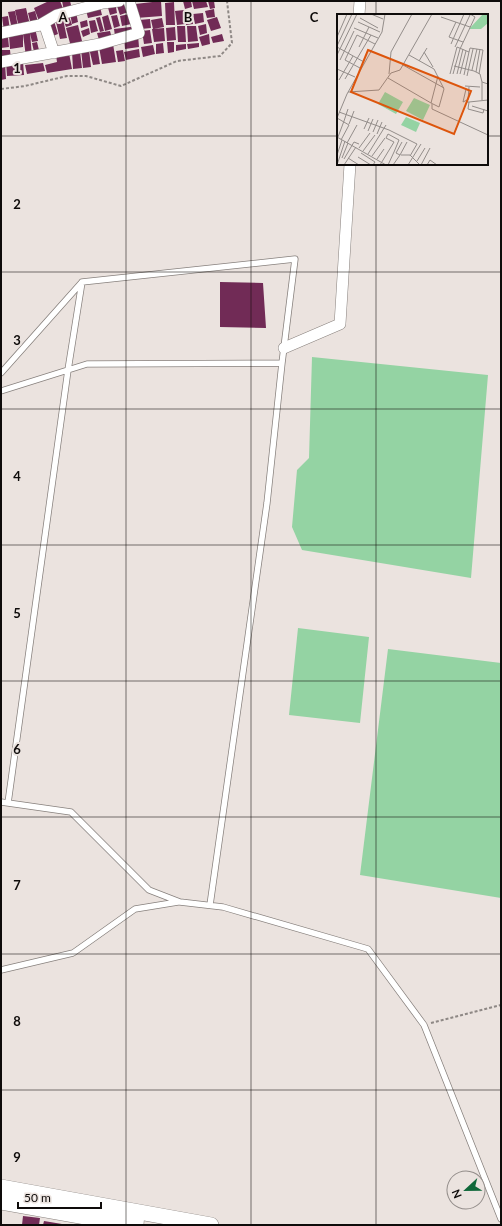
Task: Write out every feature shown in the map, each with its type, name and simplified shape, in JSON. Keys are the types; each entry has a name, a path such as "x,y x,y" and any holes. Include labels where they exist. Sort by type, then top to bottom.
{"main road":[{"path":"1,1187 139,1219 211,1225"},
{"path":"1,1202 130,1225"}],"street":[{"path":"1,33 44,23 57,15 103,2 119,1"},
{"path":"1,62 54,54 100,44 139,33 129,1"},
{"path":"359,14 360,1"},
{"path":"44,23 54,54"},
{"path":"284,348 340,324 350,165"}],"lane":[{"path":"1,373 82,282 295,259 267,503 210,905"},
{"path":"8,803 68,370 82,282"},
{"path":"1,391 87,364 282,363"},
{"path":"1,802 71,812 149,890 180,902"},
{"path":"1,970 73,953 135,908 180,902 223,906 368,949 424,1025 501,1219"}],"path":[{"path":"1,89 67,76 86,76 121,86 177,62 220,56 232,43 227,1"},
{"path":"424,1025 501,1005"}],"green space":[{"path":"312,357 488,375 471,578 302,550 292,527 297,470 309,458"},
{"path":"298,628 369,637 360,723 289,715"},
{"path":"388,649 501,663 501,898 360,875"}],"building":[{"path":"49,1 60,1 64,11 39,21 34,8"},
{"path":"62,1 70,1 72,9 64,11"},
{"path":"161,1 162,16 136,18 135,4"},
{"path":"183,1 191,1 192,7 185,9"},
{"path":"192,1 206,1 208,7 194,9"},
{"path":"208,1 214,1 215,8 210,9"},
{"path":"115,2 117,13 110,15 107,4"},
{"path":"174,2 175,25 166,25 165,3"},
{"path":"129,3 131,11 120,15 117,6"},
{"path":"100,7 102,15 88,18 86,10"},
{"path":"26,8 30,25 19,28 15,10"},
{"path":"214,9 215,17 207,18 205,11"},
{"path":"184,10 185,24 177,25 175,11"},
{"path":"15,11 18,27 12,29 8,12"},
{"path":"35,11 38,22 31,25 28,13"},
{"path":"76,12 78,22 72,24 70,13"},
{"path":"68,13 72,25 66,27 63,19 67,38 60,39 55,18"},
{"path":"134,13 136,23 122,26 120,16"},
{"path":"203,13 204,22 195,24 193,14"},
{"path":"108,15 112,29 105,31 102,17"},
{"path":"117,15 120,26 114,28 111,16"},
{"path":"192,15 193,24 186,25 185,16"},
{"path":"8,16 10,30 4,31 2,17"},
{"path":"100,17 104,31 100,32 96,18"},
{"path":"217,17 221,28 211,31 207,20"},
{"path":"162,18 164,27 153,29 151,20"},
{"path":"150,19 151,28 141,29 139,20"},
{"path":"87,20 88,26 81,28 80,22"},
{"path":"95,20 98,31 91,33 89,21"},
{"path":"54,21 58,34 50,37 46,23"},
{"path":"206,24 207,33 200,35 198,26"},
{"path":"78,25 83,45 71,47 66,28"},
{"path":"138,26 139,33 115,36 114,29"},
{"path":"177,26 185,26 186,42 178,42"},
{"path":"187,26 196,26 198,41 188,42"},
{"path":"175,27 176,40 167,41 166,28"},
{"path":"35,28 38,41 32,42 29,29"},
{"path":"89,28 90,34 83,37 81,31"},
{"path":"164,28 165,41 154,42 152,29"},
{"path":"150,30 152,43 144,44 142,31"},
{"path":"110,31 113,42 100,44 97,33"},
{"path":"30,33 32,56 26,57 23,34"},
{"path":"209,34 210,44 202,46 199,37"},
{"path":"222,34 224,41 213,43 211,37"},
{"path":"23,35 23,47 10,49 9,36"},
{"path":"138,35 139,47 125,49 124,36"},
{"path":"1,37 8,37 9,47 1,48"},
{"path":"37,42 40,54 35,56 32,43"},
{"path":"167,42 174,42 174,52 168,53"},
{"path":"163,43 164,53 156,54 156,44"},
{"path":"199,43 199,47 188,49 187,44"},
{"path":"113,44 116,62 102,64 99,47"},
{"path":"186,44 186,49 176,51 176,45"},
{"path":"153,45 155,54 143,57 141,47"},
{"path":"97,46 100,64 93,65 89,48"},
{"path":"89,49 91,67 83,68 81,50"},
{"path":"139,49 140,57 126,60 124,52"},
{"path":"1,50 10,50 11,59 1,60"},
{"path":"123,50 125,61 118,62 116,51"},
{"path":"80,51 82,68 73,69 72,52"},
{"path":"69,53 72,69 47,73 45,65 57,62 56,55"},
{"path":"23,61 24,75 7,76 6,62"},
{"path":"1,63 5,63 6,79 1,80"},
{"path":"43,63 45,71 27,74 25,65"},
{"path":"220,282 263,283 266,328 220,327"},
{"path":"23,1216 40,1218 39,1225 22,1225"},
{"path":"44,1221 62,1224 62,1225 43,1225"}]}
